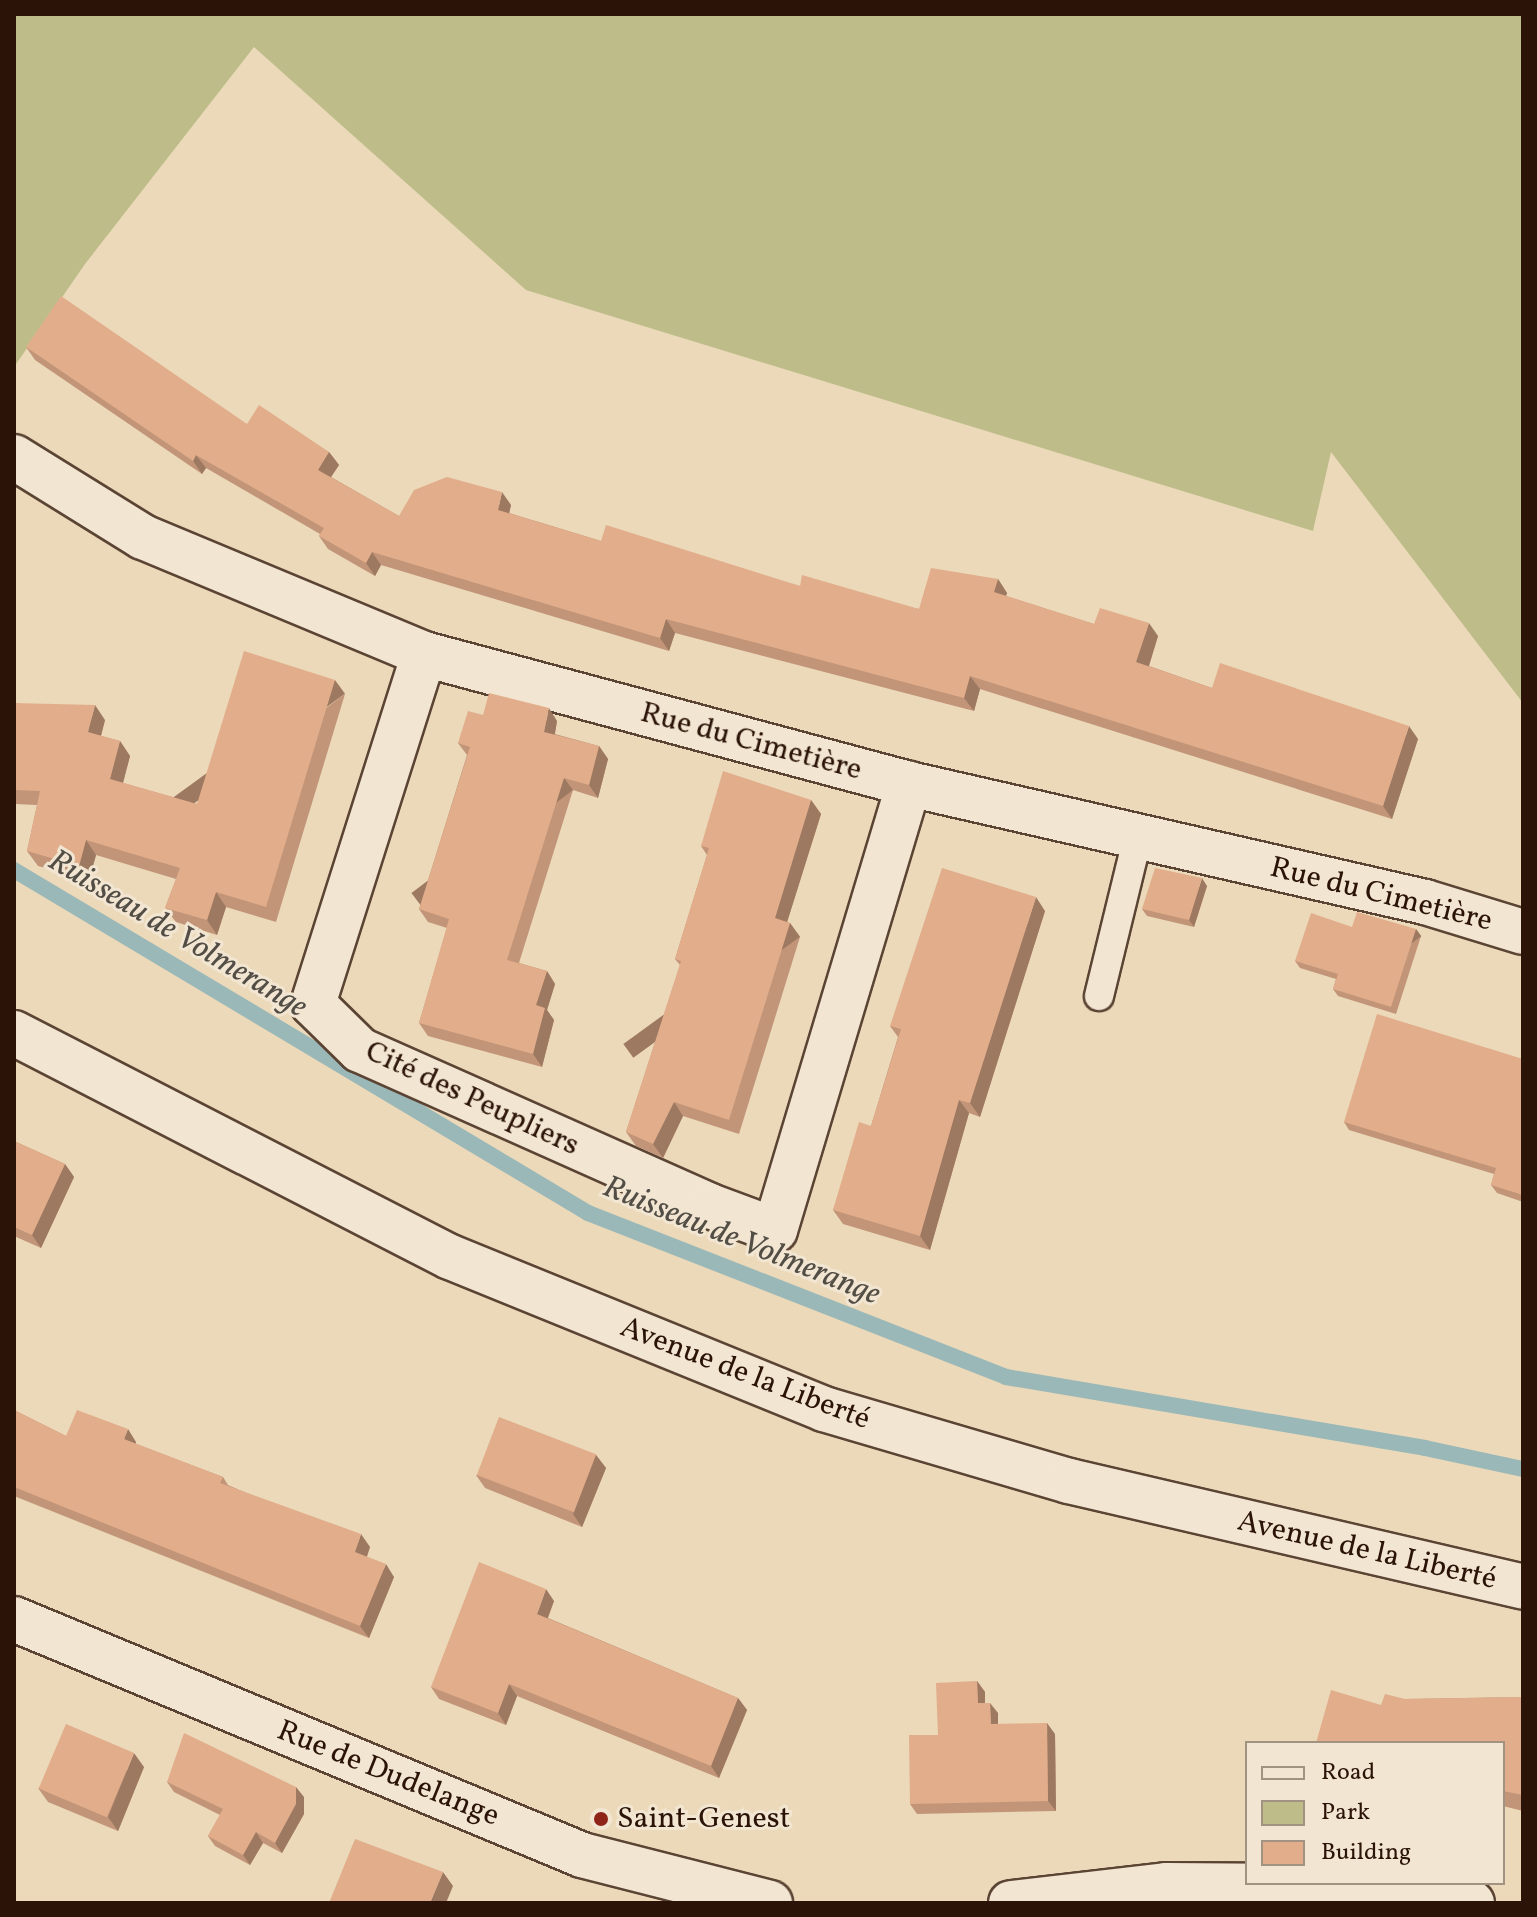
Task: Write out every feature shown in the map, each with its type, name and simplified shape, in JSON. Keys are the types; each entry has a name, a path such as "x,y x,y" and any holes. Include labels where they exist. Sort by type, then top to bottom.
{"street":[{"name":"Rue du Cimetière","path":"14,457 143,537 424,654 909,784 1425,902 1523,932"},
{"name":"Cité des Peupliers","path":"424,654 313,1004 360,1050 710,1206 775,1230 909,784"},
{"name":"Avenue de la Liberté","path":"14,1033 450,1257 824,1409 1069,1481 1523,1587"},
{"name":"Rue de Dudelange","path":"14,1619 582,1855 770,1903"},
{"path":"1011,1903 1166,1885 1329,1886 1472,1903"}],"lane":[{"path":"1099,996 1138,836"}],"green space":[{"path":"14,14 1523,14 1523,703 1331,452 1313,531 526,290 254,47 85,264 14,367"}],"building":[{"path":"61,296 247,424 259,405 329,452 318,470 399,516 414,490 447,477 502,492 498,510 601,541 606,525 800,586 802,575 919,609 931,568 998,579 994,592 1094,624 1100,608 1149,623 1136,662 1212,688 1220,663 1409,726 1383,806 970,676 964,698 666,619 660,638 372,552 366,563 319,536 324,528 196,455 193,461 26,347"},
{"path":"244,651 335,680 266,907 216,892 207,920 165,908 180,868 86,840 79,866 27,851 40,791 14,790 14,703 95,705 88,732 120,741 110,779 197,804"},
{"path":"489,693 549,708 544,732 599,746 589,785 564,778 507,960 547,971 536,1005 545,1008 533,1054 419,1023 449,919 419,909 470,747 458,743 468,711 483,715"},
{"path":"723,771 811,800 775,918 790,923 729,1120 674,1102 653,1144 626,1132 681,961 675,959 709,848 701,846"},
{"path":"942,868 1036,897 970,1103 959,1100 920,1236 833,1210 859,1122 871,1126 901,1029 890,1026"},
{"path":"1155,868 1202,878 1189,920 1142,909"},
{"path":"1357,912 1416,929 1391,1007 1333,989 1338,974 1295,961 1311,913 1352,927"},
{"path":"1377,1014 1523,1059 1523,1195 1491,1185 1496,1168 1344,1122"},
{"path":"14,1141 65,1164 32,1235 14,1227"},
{"path":"14,1410 66,1436 77,1410 128,1429 124,1439 223,1477 220,1483 361,1534 355,1552 386,1564 360,1626 14,1487"},
{"path":"499,1417 596,1454 574,1512 477,1475"},
{"path":"479,1562 546,1589 537,1614 738,1698 711,1766 509,1684 498,1713 431,1687"},
{"path":"977,1681 978,1703 990,1703 991,1724 1047,1723 1048,1801 910,1804 909,1735 938,1735 936,1683"},
{"path":"1331,1690 1381,1705 1385,1694 1405,1699 1523,1697 1523,1795 1505,1791 1505,1741 1317,1741"},
{"path":"66,1724 134,1753 107,1817 39,1788"},
{"path":"184,1733 296,1787 296,1804 275,1843 256,1832 243,1855 208,1836 223,1809 167,1782"},
{"path":"355,1839 443,1872 430,1903 329,1903"}],"waterway":[{"name":"Ruisseau de Volmerange","path":"14,870 588,1213 1006,1377 1425,1448 1523,1469"}],"place":[{"name":"Saint-Genest","path":"601,1819"}]}
